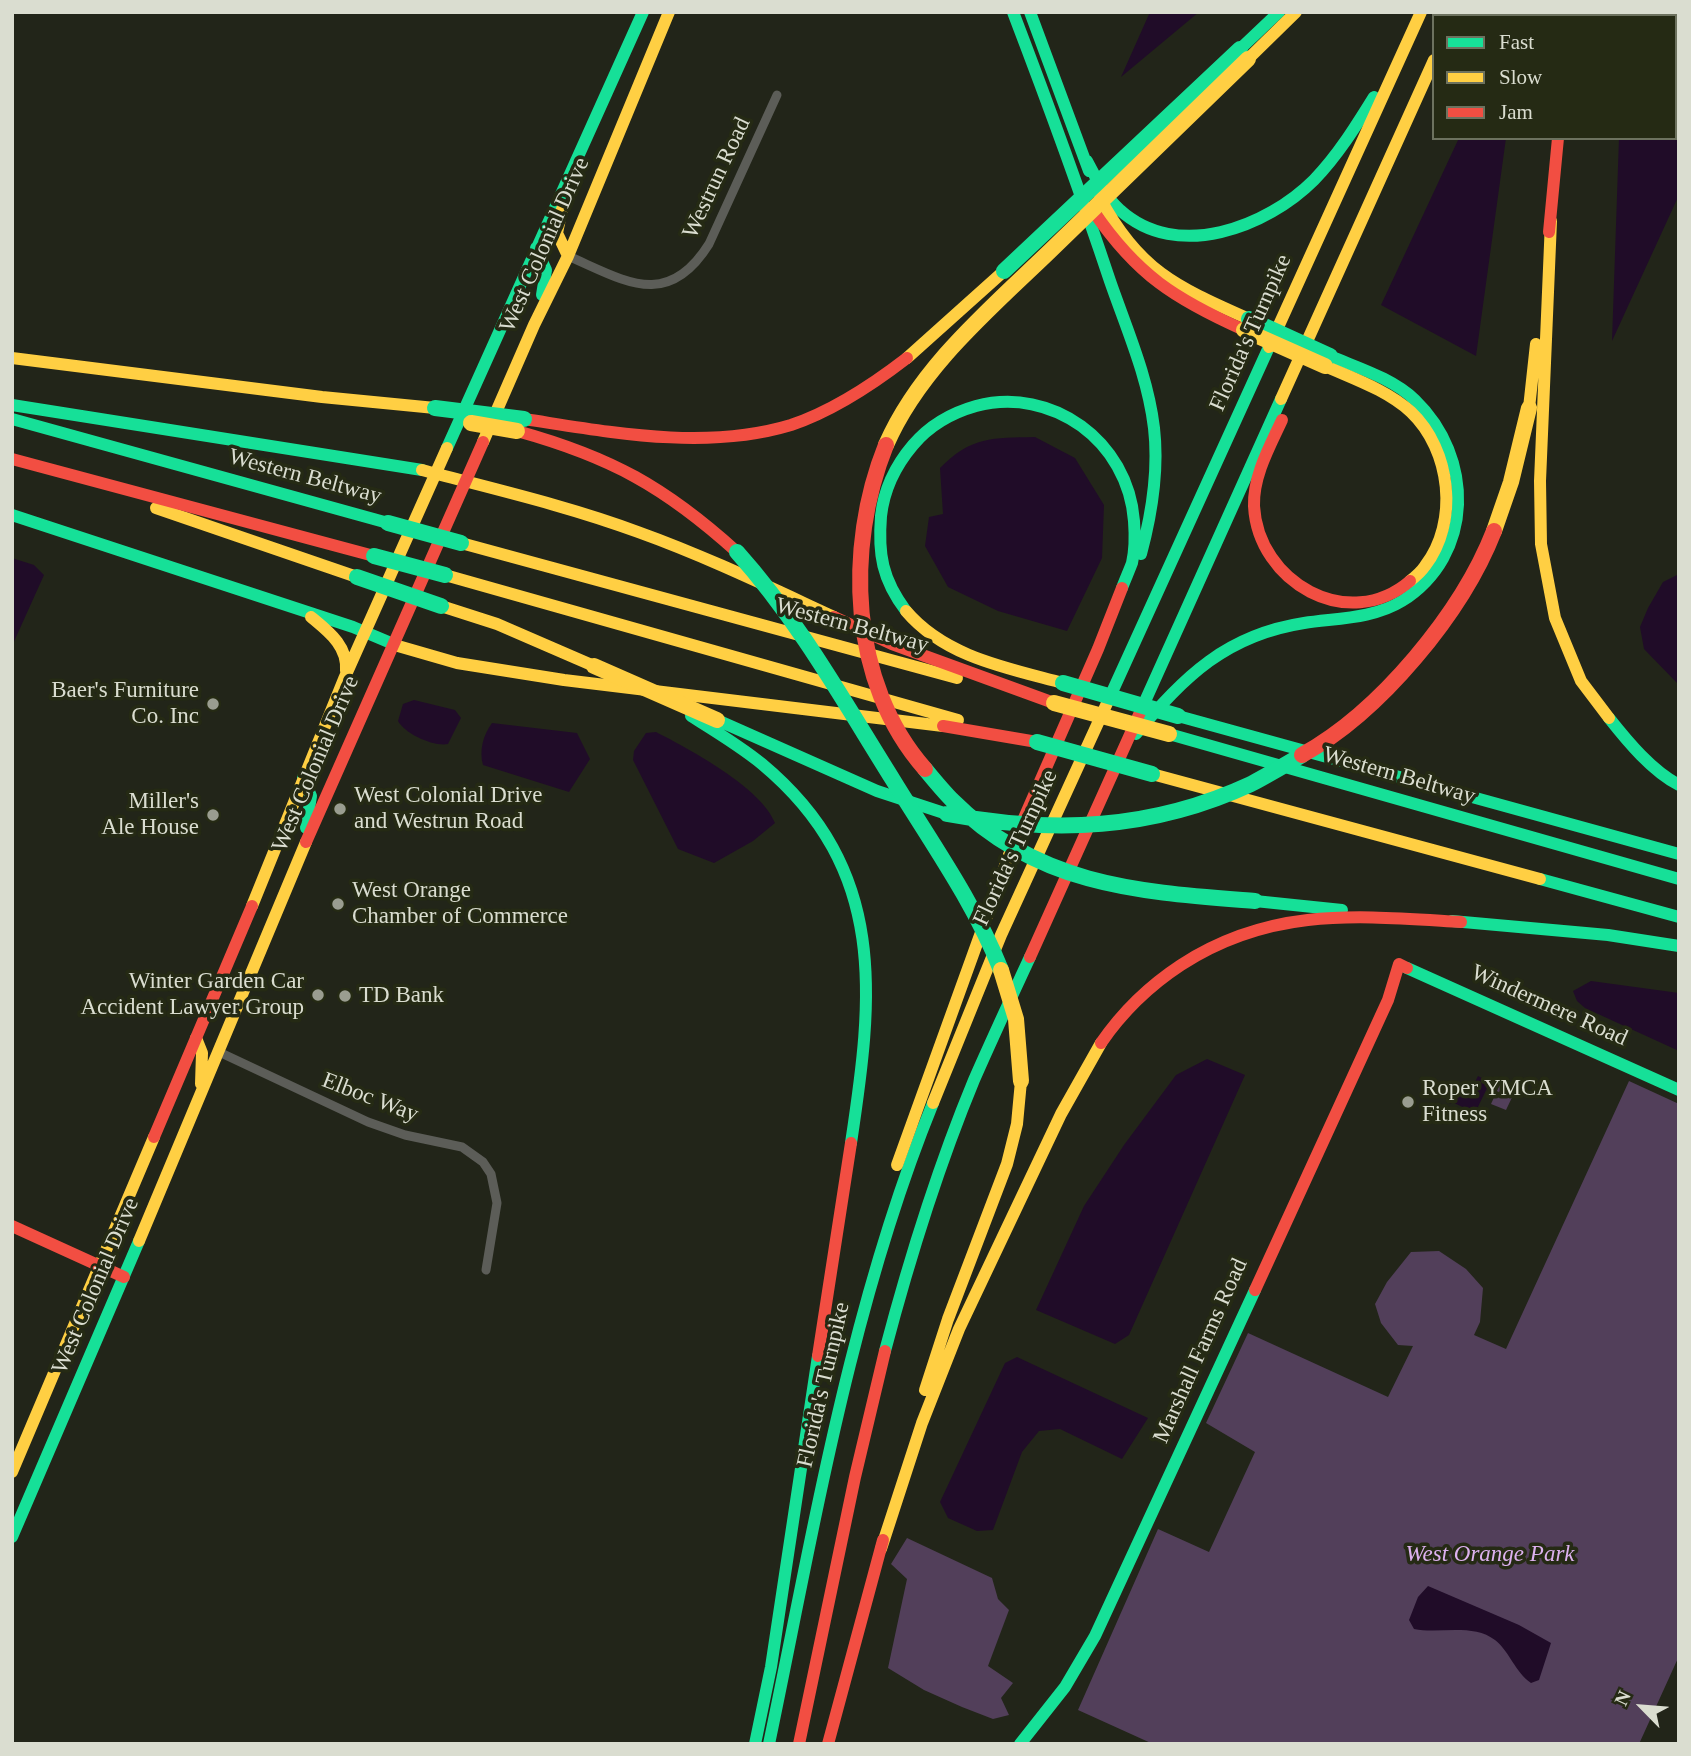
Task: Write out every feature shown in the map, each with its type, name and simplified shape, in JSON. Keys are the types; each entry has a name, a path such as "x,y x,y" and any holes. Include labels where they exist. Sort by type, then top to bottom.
{"main road":[{"path":"568,256 557,239 556,224 576,172 581,149 633,12"},
{"name":"West Colonial Drive","path":"12,1472 206,1016 344,680 643,12"},
{"name":"West Colonial Drive","path":"12,1537 344,752 395,645 534,325 568,256 669,12"},
{"path":"632,103 667,45 680,12"},
{"path":"1013,12 1091,207 1126,258 1168,293 1194,308 1246,325"},
{"path":"1030,12 1093,182 1116,225 1154,268 1175,285 1246,325 1327,361 1398,387 1428,414 1445,438 1458,478 1457,525 1441,563 1418,591 1385,609 1253,635 1224,648 1198,666 1178,685 1123,749"},
{"path":"1279,12 1244,54 980,319 943,360 901,415 876,468 861,531 858,596 868,660 890,719 907,749 927,775 972,821 1049,866 1084,878 1139,890 1608,935 1679,946"},
{"path":"12,358 520,425 654,436 715,436 761,431 808,419 857,394 907,359 956,318 1004,271 1244,54 1297,12"},
{"name":"Florida's Turnpike","path":"769,1744 830,1453 862,1319 912,1154 1001,936 1421,12"},
{"path":"1087,161 1110,199 1126,215 1148,228 1169,235 1195,238 1223,233 1251,223 1279,208 1304,189 1339,148 1400,57"},
{"path":"799,1744 877,1385 895,1316 943,1165 988,1047 1432,64"},
{"path":"1558,140 1536,412 1541,544 1555,618 1581,681 1625,739 1669,780 1679,785"},
{"path":"862,1319 886,1203 903,1147 1012,845 1139,559 1148,529 1155,486 1156,447 1151,411 1139,364 1066,149"},
{"path":"534,325 546,278 544,264 536,248"},
{"path":"1319,312 1285,412 1257,481 1255,522 1262,545 1272,562 1284,577 1300,589 1341,603 1362,602 1384,597 1404,586 1419,573 1431,557 1445,522 1448,499 1446,477 1433,442 1420,421 1391,397 1327,361"},
{"path":"1098,649 1129,570 1135,547 1134,514 1129,492 1112,456 1093,434 1073,420 1029,403 1002,401 970,406 930,425 898,458 886,484 877,527 879,550 887,580 895,596 912,618 947,645 994,663 1178,716 1679,854"},
{"path":"12,405 437,473 466,480 636,531 706,558 892,644 1054,704"},
{"path":"102,484 135,501 497,624 877,791 947,814 1006,825 1098,825 1142,819 1217,799 1266,778 1319,746 1361,713 1401,676 1435,635 1462,595 1485,553 1536,412"},
{"name":"Western Beltway","path":"12,419 1168,734 1679,879"},
{"path":"520,425 640,476 708,525 763,581 813,652 966,898 1002,970 1014,1010 1021,1081 1017,1124 1007,1164 948,1319 916,1418 828,1744"},
{"path":"12,459 445,575 1152,774 1679,917"},
{"path":"12,515 367,632 395,645 457,663 504,672 931,724 1037,742"},
{"path":"306,613 334,636 340,645 346,659 344,680"},
{"path":"594,666 691,716 769,769 813,820 839,860 860,916 866,946 869,1015 855,1116 771,1667 755,1744"},
{"path":"300,861 312,796 303,777"},
{"path":"881,1549 923,1421 1010,1219 1088,1062 1121,1016 1153,986 1190,959 1232,938 1277,924 1331,918 1461,922"},
{"name":"Windermere Road","path":"1399,964 1679,1090"},
{"name":"Marshall Farms Road","path":"1020,1744 1065,1687 1095,1636 1388,1000 1399,964"},
{"path":"206,1016 211,1043 219,1052"},
{"path":"196,1038 202,1053 202,1066 196,1107"},
{"path":"12,1226 124,1277"}],"street":[{"name":"Westrun Road","path":"568,256 632,284 669,282 687,271 699,260 709,244 777,95"},
{"name":"Elboc Way","path":"219,1052 368,1122 405,1135 462,1147 482,1162 491,1174 496,1203 486,1270"}],"green space":[{"name":"West Orange Park","path":"1629,1081 1679,1104 1679,1656 1639,1744 1153,1744 1078,1710 1158,1529 1209,1552 1255,1452 1206,1423 1248,1333 1388,1397 1413,1346 1398,1345 1381,1323 1375,1304 1387,1282 1411,1252 1439,1251 1466,1269 1483,1288 1480,1322 1474,1335 1506,1349"},
{"path":"1501,1082 1516,1089 1506,1110 1491,1104"},
{"path":"907,1538 992,1578 998,1599 1009,1610 988,1666 1013,1683 1001,1698 1009,1715 993,1719 962,1707 924,1690 888,1668 907,1579 891,1564"}],"shaded area":[{"path":"1150,12 1199,12 1121,77"},
{"path":"1679,12 1679,195 1612,341 1619,140 1677,140 1677,14 1624,14"},
{"path":"1458,140 1506,140 1476,356 1381,305"},
{"path":"1035,437 1075,458 1104,505 1102,558 1067,631 998,611 948,587 925,546 929,517 943,514 940,468 973,444 994,439"},
{"path":"12,558 34,565 44,575 12,646"},
{"path":"1679,574 1679,685 1644,649 1640,627 1663,582"},
{"path":"414,700 455,710 461,718 448,744 413,735 398,721 403,704"},
{"path":"492,723 577,733 590,759 569,792 483,765 483,743"},
{"path":"656,732 705,759 740,783 756,796 775,823 753,841 714,863 678,849 633,760 634,751 646,733"},
{"path":"1591,981 1679,993 1679,1051 1585,1008 1577,1001 1573,991"},
{"path":"1207,1059 1245,1075 1129,1335 1115,1344 1036,1310 1084,1206 1124,1145 1176,1075"},
{"path":"1478,1076 1490,1082 1475,1113 1452,1102 1446,1102 1456,1082 1471,1090"},
{"path":"1017,1357 1148,1418 1122,1459 1060,1429 1039,1431 1022,1452 993,1530 977,1531 948,1518 940,1502 1005,1363"},
{"path":"1428,1586 1519,1625 1551,1643 1539,1680 1531,1683 1525,1678 1500,1645 1486,1635 1466,1630 1414,1629 1409,1620 1418,1597"}],"traffic: fast":[{"path":"447,448 643,12"},
{"path":"1013,12 1075,180 1147,390 1156,460 1151,507 1141,554"},
{"path":"1030,12 1089,171"},
{"path":"1240,49 1279,12"},
{"path":"1004,271 1240,49"},
{"path":"1087,161 1110,199 1120,210 1143,226 1168,234 1194,236 1221,232 1247,224 1295,197 1314,180 1339,150 1374,97"},
{"path":"536,248 546,270 542,295"},
{"path":"1249,319 1330,356"},
{"path":"1108,701 1269,347"},
{"path":"1136,734 1190,677 1229,648 1276,629 1367,615 1391,607 1426,581 1443,558 1454,532 1458,505 1456,477 1448,449 1434,423 1406,392 1374,374 1330,356"},
{"path":"1142,708 1281,399"},
{"path":"906,611 887,577 881,554 881,516 892,478 913,445 934,426 967,409 1004,402 1032,404 1058,413 1081,426 1101,444 1117,466 1129,492 1135,531 1132,563 1122,588"},
{"path":"12,405 422,470"},
{"path":"435,408 524,419"},
{"path":"12,419 388,523"},
{"path":"12,515 353,627 398,646"},
{"path":"388,523 461,543"},
{"path":"737,552 781,606 838,692 965,896 1001,970"},
{"path":"374,556 445,575"},
{"path":"357,577 441,606"},
{"path":"1063,683 1178,716"},
{"path":"691,716 762,764 803,805 833,847 852,892 862,938 866,987 864,1037 851,1143"},
{"path":"1178,716 1679,854"},
{"path":"1609,718 1650,764 1679,785"},
{"path":"717,720 877,791 947,814"},
{"path":"1169,734 1679,879"},
{"path":"1037,742 1152,774"},
{"path":"947,814 1025,824 1102,824 1139,819 1214,799 1251,784 1302,755"},
{"path":"925,769 953,801 986,830 1021,852 1057,868 1132,888 1255,901"},
{"path":"303,777 311,796 306,828"},
{"path":"1540,879 1679,917"},
{"path":"1255,901 1342,910"},
{"path":"1452,921 1608,935 1679,946"},
{"path":"885,1351 914,1248 948,1146 974,1080 1030,957"},
{"path":"1407,968 1679,1090"},
{"path":"769,1744 819,1500 856,1339 904,1180 933,1103"},
{"path":"12,1537 139,1241"},
{"path":"1020,1744 1065,1687 1095,1636 1255,1290"},
{"path":"755,1744 771,1667 818,1356"}],"traffic: slow":[{"path":"483,442 534,325 568,256 669,12"},
{"path":"1248,59 1296,12"},
{"path":"1269,347 1421,12"},
{"path":"886,445 918,390 958,340 1248,59"},
{"path":"1281,399 1432,64"},
{"path":"1100,198 1130,243 1162,274 1201,297 1249,319"},
{"path":"562,209 557,233 568,256"},
{"path":"1551,221 1540,481 1541,544 1555,618 1581,681 1609,718"},
{"path":"907,358 1004,271"},
{"path":"1244,330 1325,366"},
{"path":"1529,408 1536,344"},
{"path":"12,358 322,397 435,408"},
{"path":"1325,366 1402,404 1424,428 1435,446 1446,487 1443,529 1425,566 1410,581"},
{"path":"1494,531 1511,482 1529,408"},
{"path":"471,423 517,431"},
{"path":"252,906 344,679 447,448"},
{"path":"422,470 558,506 638,532 834,617"},
{"path":"156,508 357,577"},
{"path":"461,543 957,678"},
{"path":"445,575 958,720"},
{"path":"441,606 497,624 594,666"},
{"path":"906,611 939,640 958,650 999,666 1063,683"},
{"path":"311,617 331,634 341,647 346,671"},
{"path":"398,646 457,663 564,680 943,726"},
{"path":"594,666 717,720"},
{"path":"933,1103 1001,935 1108,701"},
{"path":"1054,703 1169,734"},
{"path":"1152,774 1540,879"},
{"path":"897,1165 1014,841"},
{"path":"139,1241 306,842"},
{"path":"1001,970 1016,1019 1021,1081"},
{"path":"196,1038 202,1053 201,1084"},
{"path":"881,1549 922,1423 959,1329 1061,1114 1101,1043"},
{"path":"925,1390 948,1319 1007,1164 1017,1124 1021,1081"},
{"path":"12,1472 154,1137"}],"traffic: jam":[{"path":"1549,232 1558,140"},
{"path":"1094,212 1126,253 1159,283 1178,296 1244,330"},
{"path":"524,419 658,437 725,437 758,433 791,425 837,405 907,358"},
{"path":"1282,420 1263,462 1254,495 1259,533 1271,557 1289,577 1310,592 1334,601 1360,602 1386,596 1410,581"},
{"path":"517,431 581,452 635,477 685,509 737,552"},
{"path":"306,842 483,442"},
{"path":"886,445 873,485 864,527 860,570 862,613 868,656 881,696 900,735 925,769"},
{"path":"12,459 374,556"},
{"path":"1302,755 1360,713 1389,687 1415,658 1461,595 1494,531"},
{"path":"1014,841 1122,588"},
{"path":"834,617 892,644 1054,703"},
{"path":"1030,957 1142,708"},
{"path":"943,726 1037,742"},
{"path":"154,1137 252,906"},
{"path":"1101,1043 1147,990 1169,973 1215,946 1249,933 1283,924 1352,917 1461,922"},
{"path":"1255,1290 1388,1000 1399,964 1407,968"},
{"path":"818,1356 851,1143"},
{"path":"12,1226 124,1277"},
{"path":"799,1744 855,1477 885,1351"},
{"path":"828,1744 883,1540"}],"place":[{"name":"Baer's Furniture Co. Inc","path":"213,704"},
{"name":"West Colonial Drive and Westrun Road","path":"340,809"},
{"name":"Miller's Ale House","path":"213,815"},
{"name":"West Orange Chamber of Commerce","path":"338,904"},
{"name":"Winter Garden Car Accident Lawyer Group","path":"318,995"},
{"name":"TD Bank","path":"345,996"},
{"name":"Roper YMCA Fitness","path":"1408,1102"}]}
